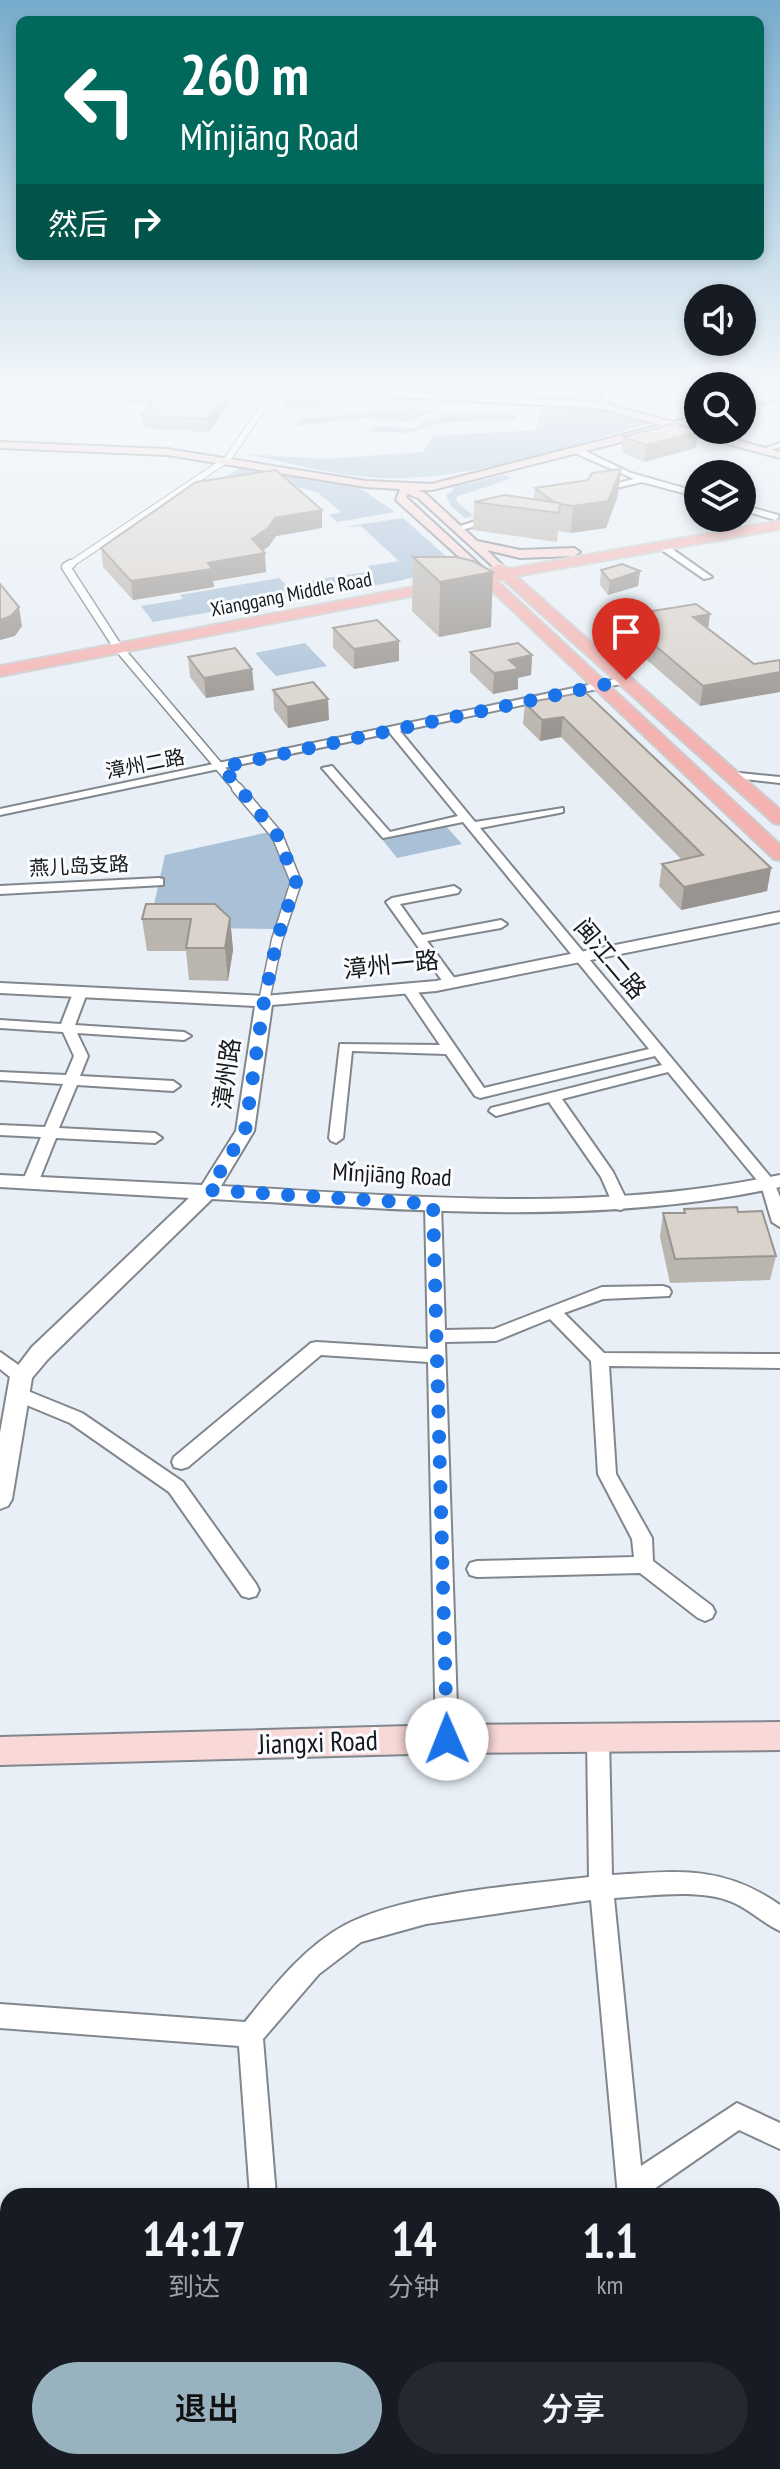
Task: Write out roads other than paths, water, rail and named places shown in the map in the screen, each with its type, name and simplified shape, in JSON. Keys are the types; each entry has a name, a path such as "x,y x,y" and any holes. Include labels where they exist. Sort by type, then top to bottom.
{"main road":[{"path":"412,503 451,546 532,596 780,819"},
{"path":"437,503 474,543 507,600 780,855"},
{"name":"Xianggang Middle Road","path":"0,658 114,641 778,520"},
{"name":"Xianggang Middle Road","path":"571,558 662,546 778,520"},
{"path":"474,543 520,554 571,558"},
{"path":"449,562 451,546"},
{"path":"532,596 533,584 537,579 571,558"},
{"name":"Xianggang Middle Road","path":"0,671 114,641 408,582 492,572"},
{"path":"408,582 434,581 507,600"},
{"name":"Jiangxi Road","path":"0,1751 447,1739 780,1736"}],"street":[{"name":"漳州路","path":"20,1385 40,1353 209,1190 245,1131 264,1001 277,940 296,882 277,835 114,641 66,567 162,503"},
{"path":"756,512 778,520"},
{"path":"458,528 498,517"},
{"path":"662,546 707,577"},
{"name":"漳州二路","path":"0,812 626,680"},
{"name":"闽江二路","path":"394,731 671,1067 774,1183 780,1222"},
{"path":"328,768 387,836 559,810"},
{"path":"730,775 778,781"},
{"path":"757,799 778,781"},
{"name":"燕儿岛支路","path":"0,890 159,882"},
{"path":"451,983 392,902 454,890"},
{"name":"漳州一路","path":"0,988 264,1001 409,989 780,917"},
{"path":"419,939 501,924"},
{"path":"409,989 480,1093 658,1051"},
{"path":"30,1183 81,1056 67,1027 80,993"},
{"path":"0,1024 184,1036"},
{"path":"336,1138 345,1047 451,1050"},
{"path":"496,1111 671,1067"},
{"path":"0,1076 173,1086"},
{"path":"553,1097 608,1176 621,1205"},
{"path":"0,1130 155,1138"},
{"name":"Mǐnjiāng Road","path":"0,1181 433,1204 621,1205 774,1183"},
{"path":"433,1204 447,1739"},
{"path":"436,1336 496,1335 602,1293 663,1292"},
{"path":"552,1311 600,1359 607,1474 642,1538 644,1565"},
{"path":"181,1462 317,1348 437,1356"},
{"path":"0,1359 20,1385 76,1418 176,1487 249,1590"},
{"path":"600,1359 780,1361"},
{"path":"0,1499 20,1385"},
{"path":"477,1569 644,1565 705,1612"},
{"path":"598,1737 601,1888 630,2188"},
{"path":"262,2188 250,2035 280,1997 311,1966 356,1932 390,1920 485,1902 601,1888 680,1884 719,1886 743,1893 780,1919"},
{"path":"0,2016 250,2035"},
{"path":"637,2188 737,2116 780,2136"}]}
